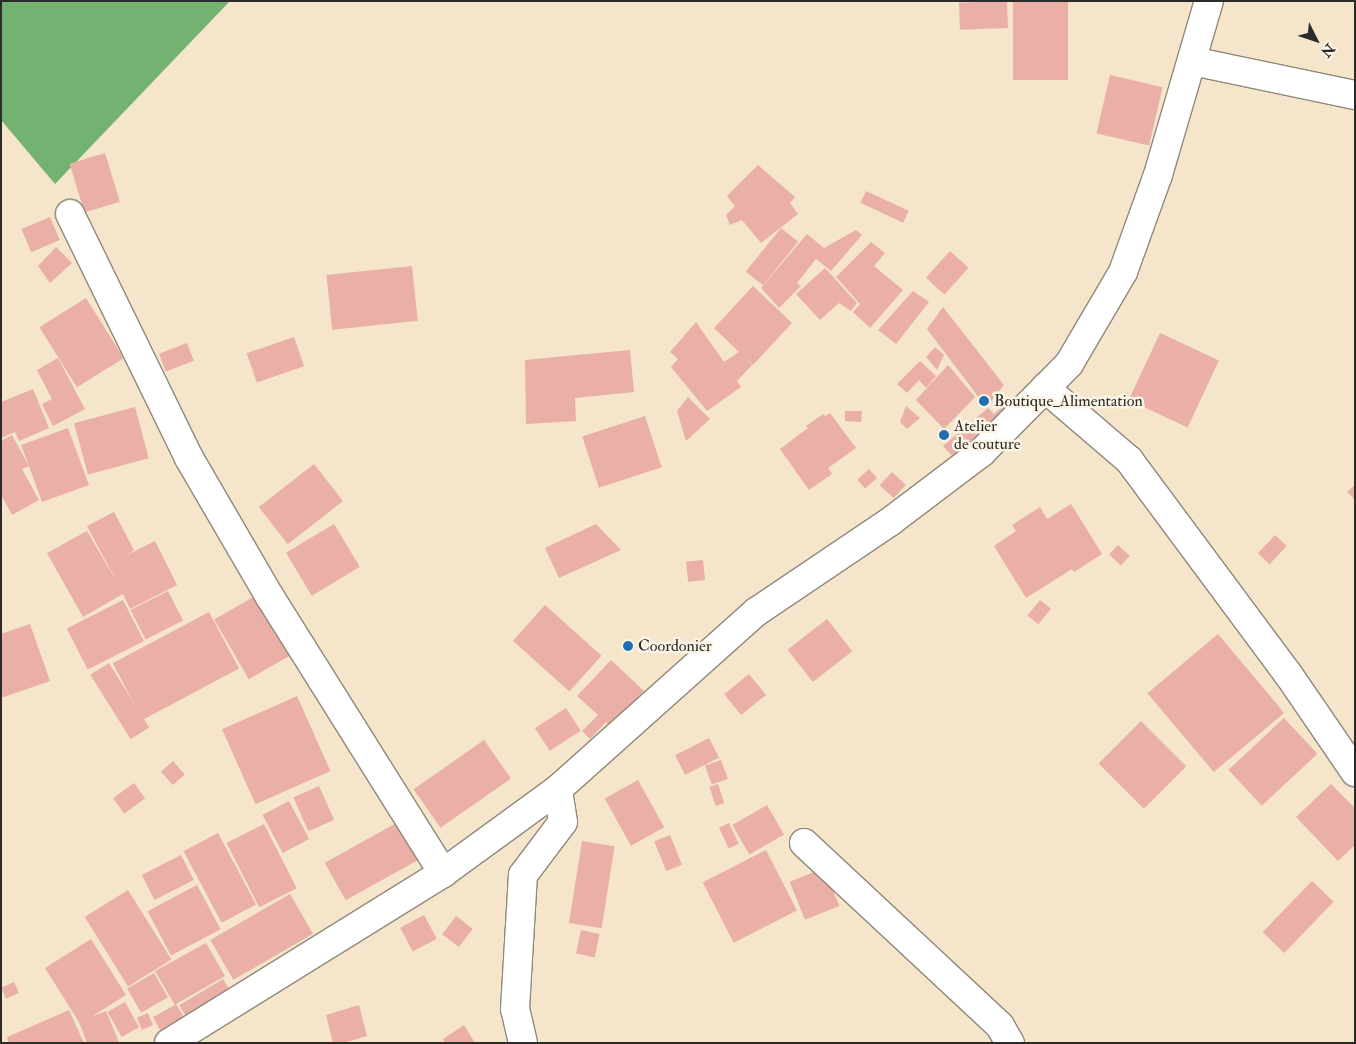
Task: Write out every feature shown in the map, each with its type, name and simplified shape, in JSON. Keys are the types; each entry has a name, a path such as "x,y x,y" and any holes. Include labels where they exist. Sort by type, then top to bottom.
{"street":[{"path":"169,1043 443,874 558,789 756,612 891,521 981,453 1069,364 1123,272 1158,175 1209,1"},
{"path":"1192,61 1355,95"},
{"path":"70,214 189,458 270,597 443,874"},
{"path":"1044,388 1129,460 1288,674 1355,772"},
{"path":"523,1043 515,1009 523,875 563,822 558,789"},
{"path":"804,843 1000,1026 1010,1043"}],"green space":[{"path":"1,1 230,1 55,184 1,120"}],"building":[{"path":"1007,1 1008,28 960,30 959,3"},
{"path":"1013,1 1068,1 1068,80 1013,80"},
{"path":"1110,75 1163,87 1149,146 1097,133"},
{"path":"105,153 120,202 85,213 70,164"},
{"path":"758,165 795,197 790,203 798,214 761,243 742,220 730,225 726,215 735,206 727,196"},
{"path":"866,191 909,211 903,223 861,203"},
{"path":"50,217 60,240 31,252 21,229"},
{"path":"781,228 798,242 763,285 746,272"},
{"path":"856,230 862,235 831,271 816,259 797,283 801,286 779,308 761,288 807,234 824,248"},
{"path":"871,242 885,253 874,266 903,290 870,328 853,312 860,304 836,277"},
{"path":"56,247 72,263 50,283 38,266"},
{"path":"950,251 969,268 944,294 926,278"},
{"path":"412,266 418,321 332,330 326,275"},
{"path":"825,268 857,303 851,311 839,303 820,320 796,294"},
{"path":"753,286 792,323 753,365 746,358 752,365 737,381 741,387 707,411 671,367 678,359 670,352 696,322 724,362 739,352 714,328"},
{"path":"913,291 929,302 896,344 878,330"},
{"path":"86,298 124,358 77,387 39,327"},
{"path":"943,307 1004,385 986,407 927,329"},
{"path":"1160,333 1219,360 1188,428 1129,400"},
{"path":"294,337 304,366 257,383 247,353"},
{"path":"187,343 194,361 166,371 159,354"},
{"path":"935,347 944,355 937,370 926,357"},
{"path":"630,350 634,392 575,398 576,421 526,424 525,360"},
{"path":"58,358 85,409 53,426 42,404 52,399 37,370"},
{"path":"920,361 936,376 926,388 919,380 907,393 897,384"},
{"path":"948,365 975,397 944,429 916,400"},
{"path":"33,389 49,428 19,441 15,432 1,438 1,402"},
{"path":"688,397 710,419 686,441 677,411"},
{"path":"1011,399 1019,407 959,464 943,446 988,408 994,414"},
{"path":"906,406 920,418 907,429 900,422"},
{"path":"135,407 149,458 88,474 74,423"},
{"path":"845,411 862,411 861,422 845,421"},
{"path":"830,413 856,448 828,468 832,474 809,490 780,449 808,428 806,426 823,414 825,416"},
{"path":"645,416 662,467 599,488 582,436"},
{"path":"68,428 89,485 42,502 21,445"},
{"path":"12,435 29,466 22,469 39,500 12,515 1,495 1,441"},
{"path":"314,464 343,501 288,544 259,507"},
{"path":"869,469 877,478 865,489 857,480"},
{"path":"892,472 906,485 894,498 880,485"},
{"path":"1355,485 1355,500 1347,492"},
{"path":"1071,504 1102,554 1074,572 1072,569 1026,598 994,546 1016,531 1012,525 1040,507 1047,519"},
{"path":"114,512 134,550 127,555 155,541 177,585 130,609 123,594 83,617 47,553 87,531 118,584 87,526"},
{"path":"334,524 360,567 312,596 286,553"},
{"path":"596,524 621,550 559,578 545,548"},
{"path":"1275,535 1287,546 1270,564 1258,553"},
{"path":"1118,545 1130,556 1121,565 1109,555"},
{"path":"703,560 705,580 688,582 686,562"},
{"path":"168,591 183,620 146,639 131,610"},
{"path":"255,596 290,656 249,679 214,620"},
{"path":"123,600 144,641 88,670 67,629"},
{"path":"1040,600 1051,609 1038,624 1027,616"},
{"path":"545,605 601,656 569,692 513,641"},
{"path":"209,612 239,669 143,720 113,663"},
{"path":"827,619 852,651 813,682 788,650"},
{"path":"30,624 50,681 1,698 1,634"},
{"path":"1218,634 1284,713 1214,772 1148,693"},
{"path":"611,660 644,691 610,727 606,722 590,739 582,731 598,715 577,696"},
{"path":"109,663 149,727 131,739 90,675"},
{"path":"749,674 766,695 741,715 724,694"},
{"path":"297,696 330,771 255,804 222,729"},
{"path":"566,708 581,731 550,751 535,728"},
{"path":"1284,718 1317,754 1262,806 1228,770"},
{"path":"1141,721 1186,766 1144,809 1099,763"},
{"path":"709,738 719,758 685,775 675,755"},
{"path":"484,740 511,779 441,828 414,789"},
{"path":"721,760 728,779 712,785 705,766"},
{"path":"173,761 185,775 173,785 161,771"},
{"path":"638,780 664,827 631,846 605,798"},
{"path":"134,783 145,798 124,814 113,798"},
{"path":"718,784 724,803 716,806 709,787"},
{"path":"1331,784 1355,808 1355,845 1338,861 1296,817"},
{"path":"319,786 334,820 308,831 293,797"},
{"path":"289,801 309,839 283,853 263,815"},
{"path":"767,805 784,834 749,854 732,825"},
{"path":"400,821 421,859 346,900 325,863"},
{"path":"729,823 739,844 729,848 719,828"},
{"path":"264,824 297,888 259,907 227,843"},
{"path":"218,833 256,905 222,923 184,851"},
{"path":"670,835 682,865 666,871 654,841"},
{"path":"582,841 615,846 602,928 569,923"},
{"path":"766,850 797,911 734,943 703,882"},
{"path":"181,855 194,880 155,900 142,875"},
{"path":"824,868 839,906 805,920 790,882"},
{"path":"1312,881 1334,902 1284,953 1263,932"},
{"path":"197,885 220,929 171,955 148,911"},
{"path":"128,890 171,960 128,987 85,917"},
{"path":"290,894 313,934 233,980 210,940"},
{"path":"424,915 437,939 413,952 400,928"},
{"path":"456,916 473,929 459,947 442,934"},
{"path":"581,930 600,934 595,957 576,953"},
{"path":"91,939 126,995 91,1017 106,1011 119,1042 116,1043 87,1043 79,1022 45,968"},
{"path":"206,943 225,976 176,1004 185,1019 161,1032 153,1017 175,1005 155,971"},
{"path":"154,973 168,997 141,1013 127,988"},
{"path":"223,979 236,1001 193,1028 179,1005"},
{"path":"14,982 19,993 6,999 1,988"},
{"path":"125,1002 139,1027 122,1037 108,1012"},
{"path":"359,1005 367,1036 343,1043 333,1043 326,1015"},
{"path":"69,1010 84,1043 9,1043 7,1037"},
{"path":"148,1013 153,1025 142,1030 137,1018"},
{"path":"464,1025 475,1043 445,1043 443,1039"}],"place":[{"name":"Boutique_Alimentation","path":"984,401"},
{"name":"Atelier de couture","path":"944,435"},
{"name":"Coordonier","path":"628,646"}]}
